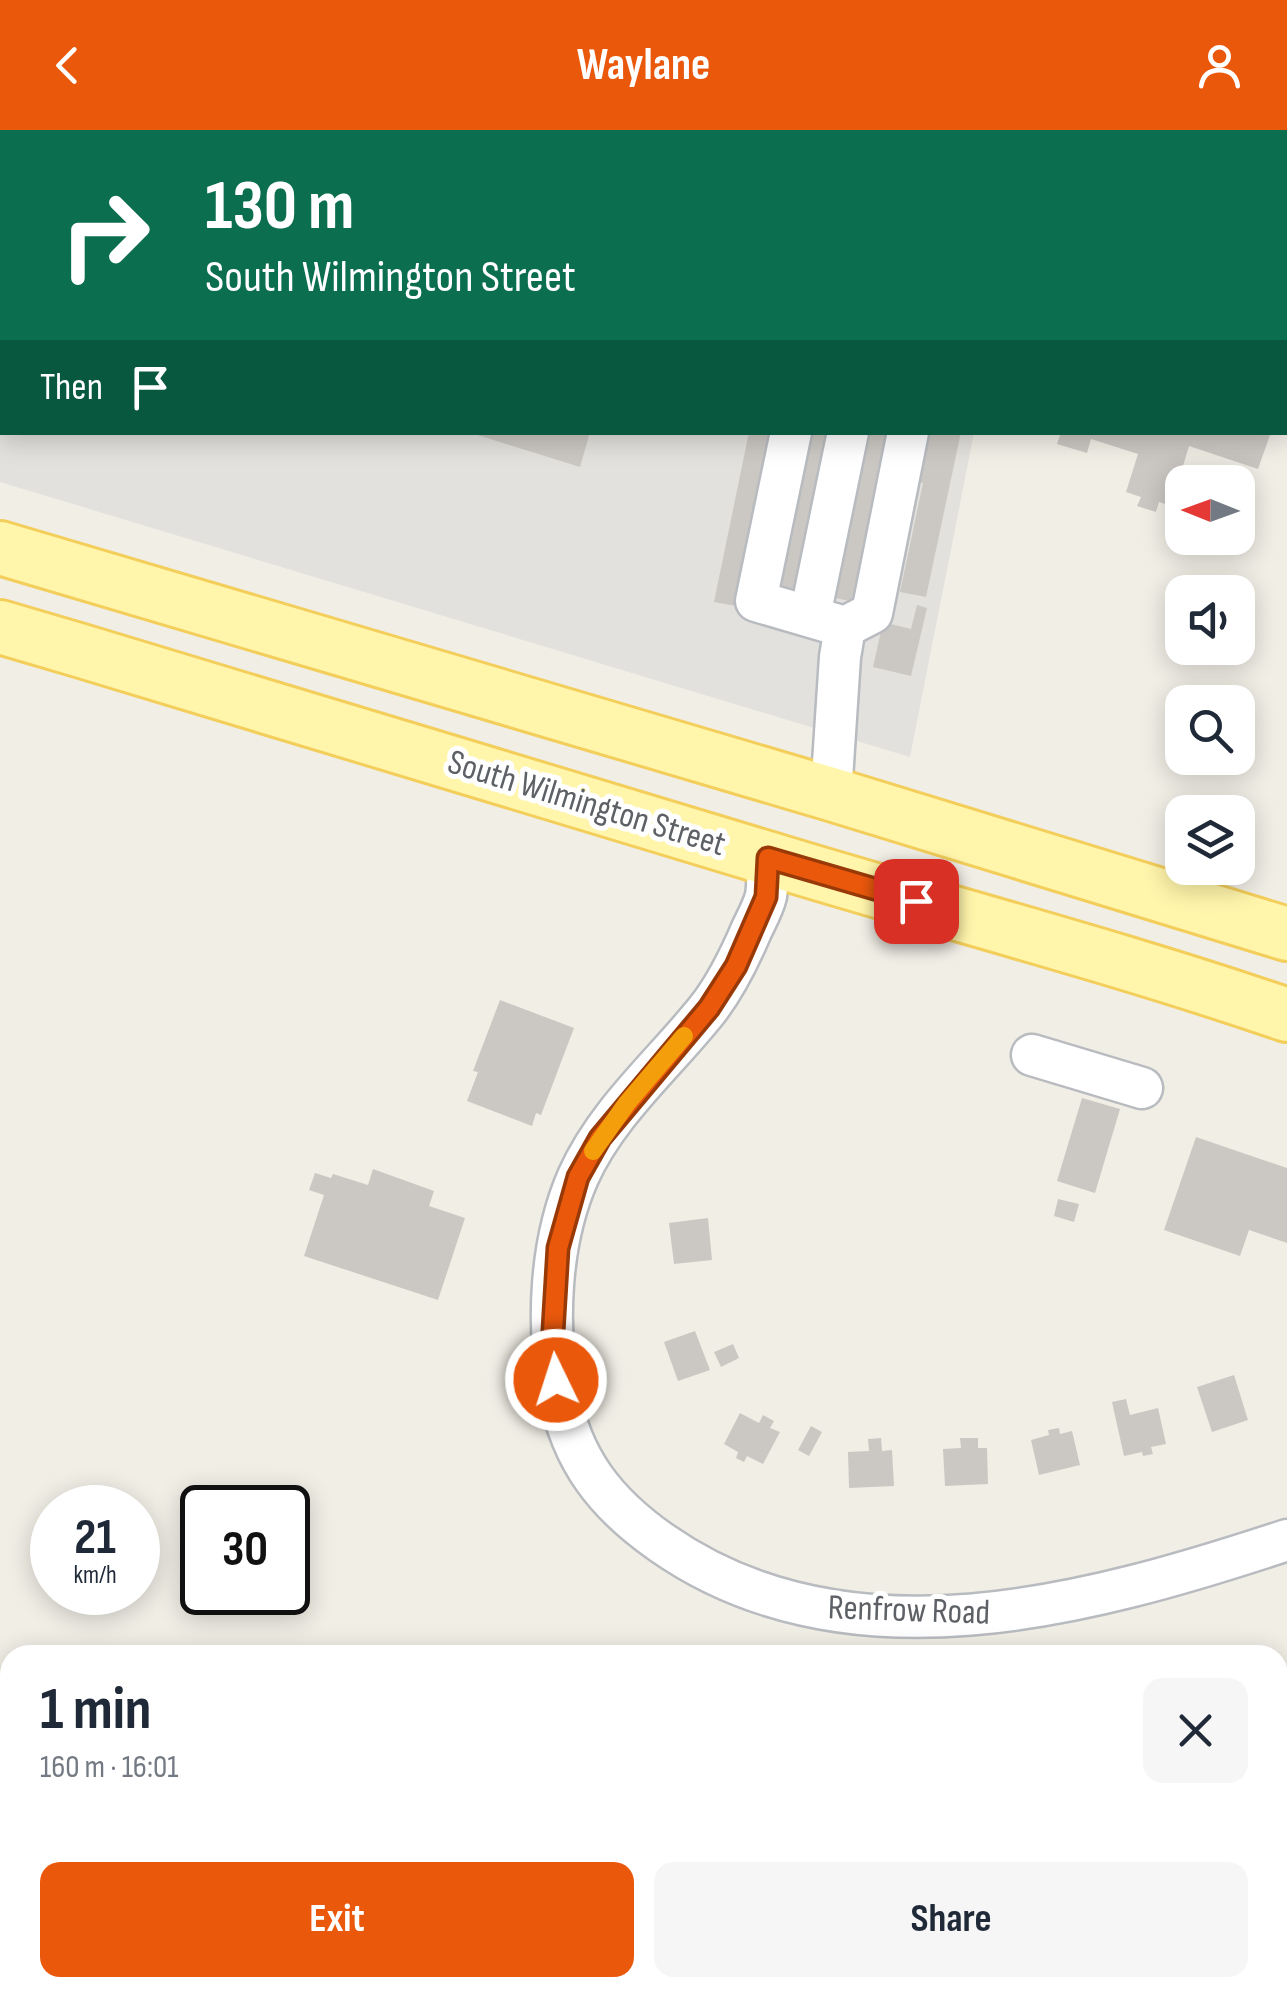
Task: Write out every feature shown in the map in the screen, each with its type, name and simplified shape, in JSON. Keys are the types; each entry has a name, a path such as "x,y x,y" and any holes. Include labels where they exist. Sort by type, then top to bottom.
{"main road":[{"path":"0,548 831,794 1287,934"},
{"name":"South Wilmington Street","path":"0,627 1064,944 1287,1015"}],"street":[{"path":"790,435 756,601 828,621 872,613 907,435"},
{"path":"831,794 840,657 828,621 848,435"},
{"name":"Renfrow Road","path":"768,858 766,897 736,966 709,1008 600,1138 578,1177 566,1212 554,1286 556,1380 565,1426 577,1455 605,1494 638,1526 703,1568 749,1590 852,1613 960,1616 1013,1612 1163,1578 1287,1540"},
{"path":"1032,1055 1142,1088"}],"shaded area":[{"path":"0,435 974,435 910,757 0,482"}],"building":[{"path":"478,435 589,435 580,467"},
{"path":"748,435 772,435 736,606 714,602"},
{"path":"804,435 830,435 798,591 772,585"},
{"path":"859,435 889,435 854,602 826,596"},
{"path":"924,435 960,435 926,597 900,592 923,483 915,481"},
{"path":"1060,435 1270,435 1258,469 1189,446 1183,465 1165,465 1165,504 1159,502 1156,512 1137,506 1141,497 1126,492 1138,454 1091,439 1087,453 1057,444"},
{"path":"917,605 927,608 911,676 873,667 883,622 911,629"},
{"path":"500,1000 574,1028 541,1115 536,1113 532,1126 467,1101 478,1072 473,1071"},
{"path":"1082,1098 1120,1109 1095,1193 1057,1181"},
{"path":"1196,1137 1287,1168 1287,1243 1249,1230 1240,1256 1164,1230"},
{"path":"373,1169 434,1191 429,1206 465,1218 438,1300 304,1256 324,1195 309,1190 315,1173 368,1185"},
{"path":"1058,1199 1079,1204 1074,1222 1054,1216"},
{"path":"708,1218 712,1260 674,1264 669,1223"},
{"path":"695,1331 710,1370 678,1381 664,1342"},
{"path":"733,1344 739,1358 721,1367 714,1352"},
{"path":"1234,1375 1248,1420 1212,1432 1197,1387"},
{"path":"1126,1399 1130,1415 1158,1408 1166,1444 1151,1447 1153,1454 1124,1456 1112,1402"},
{"path":"740,1413 759,1423 763,1415 774,1421 770,1428 780,1432 763,1464 747,1456 744,1462 736,1458 738,1452 724,1444"},
{"path":"811,1426 822,1432 809,1456 798,1450"},
{"path":"1059,1428 1060,1434 1072,1431 1080,1465 1039,1475 1031,1440"},
{"path":"881,1438 882,1451 892,1450 894,1486 849,1488 848,1452 869,1451 868,1439"},
{"path":"960,1438 978,1438 978,1448 987,1448 988,1484 945,1486 943,1449 961,1448"}],"slow traffic":[{"path":"593,1151 627,1103 684,1036"}],"route":[{"path":"556,1380 553,1331 558,1248 578,1177 600,1138 709,1008 736,966 766,897 768,858 916,901"}]}
